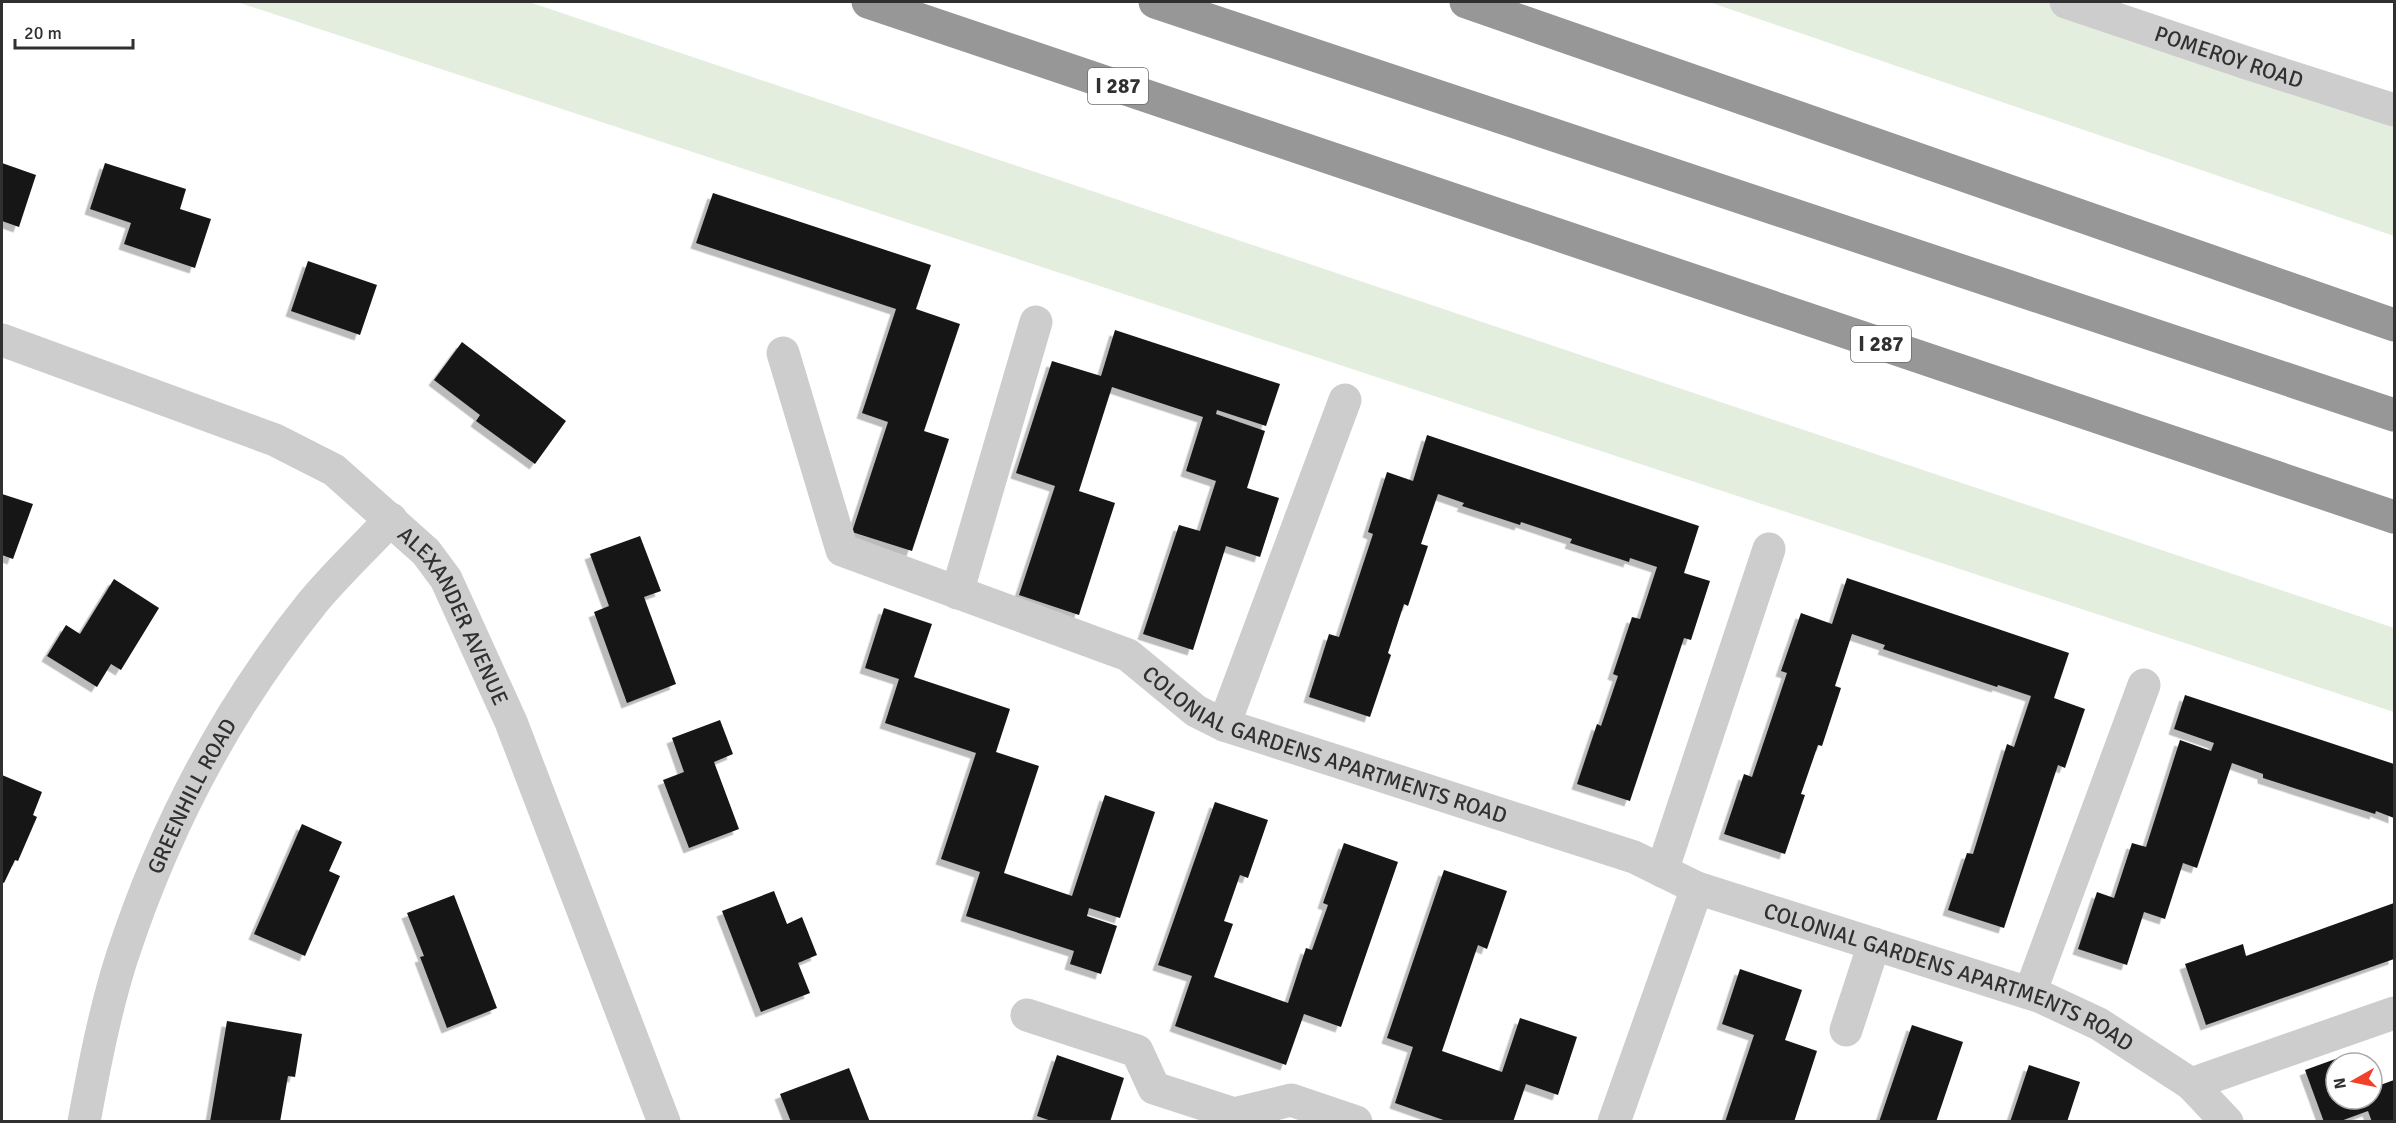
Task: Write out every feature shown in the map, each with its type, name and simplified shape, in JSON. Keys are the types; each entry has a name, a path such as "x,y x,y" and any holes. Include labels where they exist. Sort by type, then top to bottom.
{"highway":[{"name":"I 287","path":"868,2 2394,517"},
{"path":"1155,2 2394,415"},
{"path":"1467,2 2394,325"}],"street":[{"name":"POMEROY ROAD","path":"2066,2 2136,13 2250,64 2394,110"},
{"path":"957,593 1036,322"},
{"name":"ALEXANDER AVENUE","path":"2,340 275,440 334,470 426,552 446,579 502,702 664,1122"},
{"name":"COLONIAL GARDENS APARTMENTS ROAD","path":"783,353 842,550 1128,655 1196,711 1224,724 1634,857 1697,888 2030,993 2099,1024 2191,1084 2227,1122"},
{"path":"1224,724 1345,400"},
{"name":"GREENHILL ROAD","path":"84,1122 93,1071 122,958 156,865 202,767 258,675 314,601 391,519"},
{"path":"1662,871 1769,549"},
{"path":"2030,993 2144,685"},
{"path":"1614,1122 1697,888"},
{"path":"1846,1030 1874,944"},
{"path":"2191,1084 2394,1012"},
{"path":"1027,1015 1137,1051 1154,1088 1234,1114 1291,1100 1356,1122"}],"green space":[{"path":"237,2 529,2 2394,628 2394,712"},
{"path":"1709,2 2083,2 2394,109 2394,236"}],"building":[{"path":"2,163 36,175 19,227 2,221"},
{"path":"105,163 186,189 180,209 211,219 195,268 124,244 131,223 90,209"},
{"path":"713,193 931,265 916,309 960,324 924,431 949,439 912,551 852,532 888,422 862,413 896,309 696,243"},
{"path":"308,261 377,285 360,335 291,311"},
{"path":"1115,330 1280,384 1266,426 1217,410 1216,414 1265,431 1247,488 1279,498 1260,557 1226,546 1193,650 1143,634 1179,525 1200,531 1216,481 1186,471 1203,417 1112,387 1079,491 1115,503 1079,615 1019,595 1055,486 1016,473 1052,361 1101,376"},
{"path":"462,342 566,421 535,464 476,421 480,415 434,380"},
{"path":"1427,435 1699,526 1684,573 1710,581 1691,640 1684,638 1630,801 1577,784 1597,724 1601,726 1618,676 1613,674 1632,617 1640,619 1657,567 1630,558 1629,562 1570,543 1572,539 1462,506 1464,503 1438,494 1421,544 1428,546 1408,606 1404,604 1388,653 1391,655 1370,717 1309,697 1329,634 1339,637 1373,534 1368,532 1387,472 1413,481"},
{"path":"2,494 33,504 13,559 2,555"},
{"path":"640,536 661,591 644,597 676,684 627,703 594,612 609,606 590,554"},
{"path":"1847,578 2069,653 2054,698 2085,709 2065,768 2058,765 2004,928 1948,910 1967,853 1973,854 2007,744 2014,747 2031,696 1883,649 1885,645 1852,634 1835,686 1841,688 1822,746 1818,745 1801,794 1805,795 1785,854 1724,834 1744,774 1752,777 1787,673 1781,671 1801,613 1832,624"},
{"path":"114,579 159,608 121,670 111,664 97,687 47,656 66,625 80,634"},
{"path":"884,608 932,624 914,677 1010,709 996,752 1039,766 1004,873 1072,896 1105,795 1155,812 1120,918 1089,908 1087,916 1117,926 1101,974 1070,964 1074,951 966,916 980,872 941,859 976,753 885,723 899,679 865,668"},
{"path":"2185,695 2394,764 2394,818 2263,778 2263,774 2232,763 2197,868 2183,863 2165,919 2144,912 2127,965 2078,949 2097,892 2114,898 2132,843 2146,847 2180,740 2211,751 2214,743 2174,729"},
{"path":"720,720 733,754 714,762 739,829 689,848 663,780 684,772 672,738"},
{"path":"2,775 42,792 33,815 37,817 18,861 15,860 4,883 2,882"},
{"path":"1215,802 1268,820 1248,878 1240,875 1224,921 1233,924 1214,977 1288,1003 1306,948 1312,950 1328,905 1323,903 1344,843 1398,862 1341,1027 1304,1014 1286,1065 1175,1026 1192,976 1158,965"},
{"path":"302,824 342,842 329,871 340,876 305,956 254,934"},
{"path":"1444,870 1507,891 1487,949 1478,945 1442,1051 1502,1072 1520,1018 1577,1037 1558,1095 1526,1084 1513,1122 1449,1122 1395,1103 1413,1047 1387,1038"},
{"path":"774,891 787,924 802,917 817,955 798,963 810,993 761,1012 722,911"},
{"path":"454,895 497,1008 447,1028 420,957 424,956 407,913"},
{"path":"2394,903 2394,959 2206,1025 2185,964 2243,944 2246,956"},
{"path":"1740,969 1802,990 1785,1040 1817,1051 1794,1122 1725,1122 1754,1035 1722,1024"},
{"path":"227,1021 302,1034 295,1077 288,1076 280,1122 210,1122"},
{"path":"1912,1025 1963,1042 1936,1122 1879,1122"},
{"path":"1057,1055 1124,1078 1110,1122 1054,1122 1037,1116"},
{"path":"2324,1063 2324,1111 2368,1111 2338,1122 2324,1122 2305,1070"},
{"path":"2029,1065 2080,1082 2067,1122 2010,1122"},
{"path":"849,1068 870,1122 791,1122 780,1094"},
{"path":"2394,1080 2394,1122 2372,1122 2368,1111 2384,1111 2384,1084"}]}
